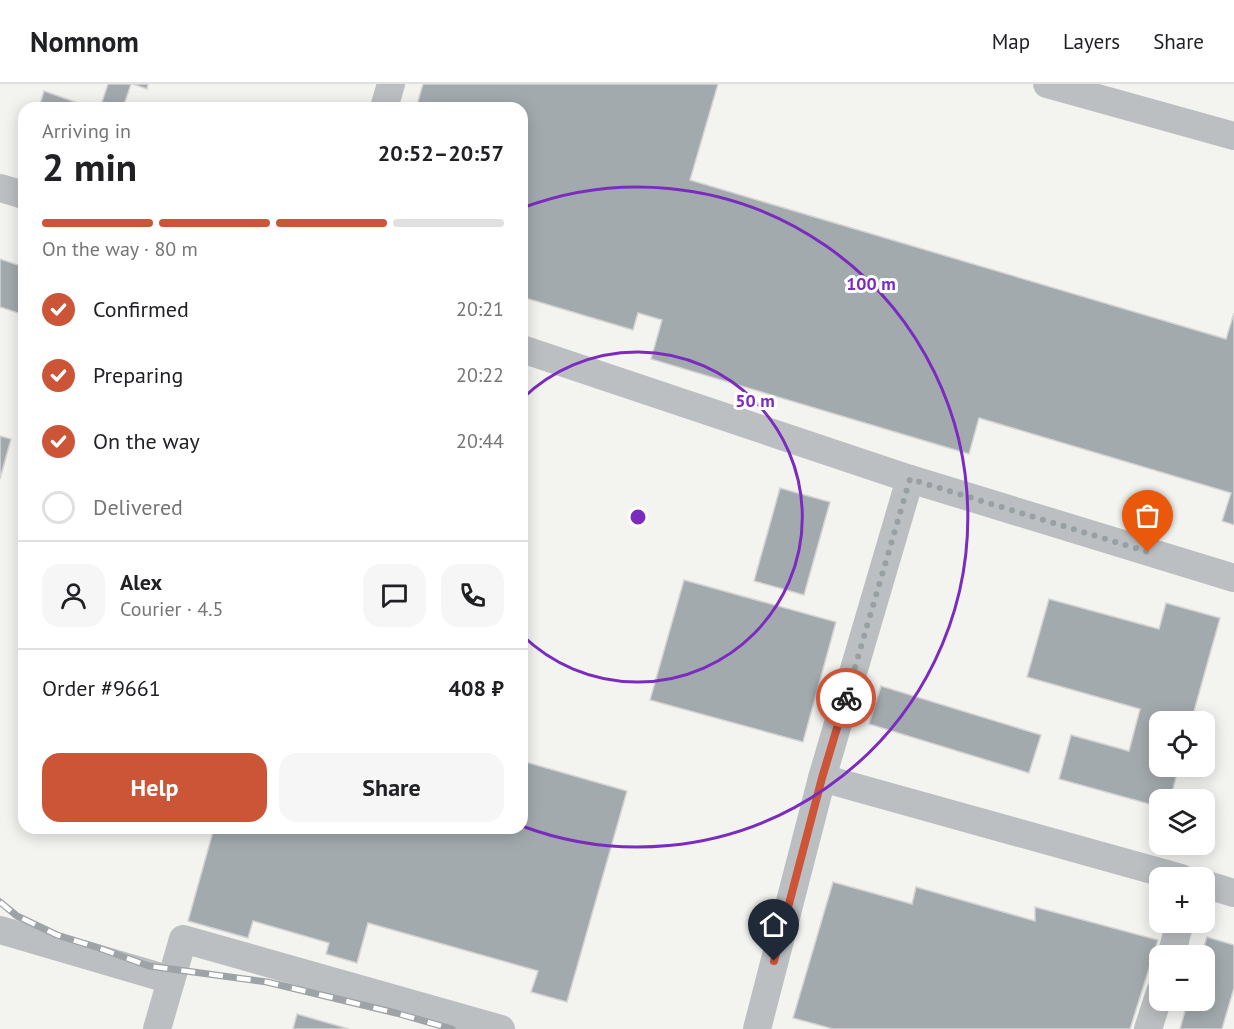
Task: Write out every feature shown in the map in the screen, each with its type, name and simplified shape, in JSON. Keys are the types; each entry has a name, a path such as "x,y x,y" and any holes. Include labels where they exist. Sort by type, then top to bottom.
{"lane":[{"path":"386,102 391,84"},
{"path":"1047,84 1234,136"},
{"path":"0,188 18,193"},
{"path":"528,351 910,479 1234,578"},
{"path":"757,1029 822,778 910,479"},
{"path":"822,778 1149,869"},
{"path":"1215,887 1234,893"},
{"path":"0,930 171,980"},
{"path":"157,1029 183,939 501,1029"},
{"path":"1148,1029 1154,1011"}],"building":[{"path":"108,84 131,84 125,102 102,102"},
{"path":"133,84 148,84 147,89"},
{"path":"423,84 718,84 690,180 1226,339 1234,313 1234,525 1222,521 1231,493 979,418 969,454 651,359 662,320 638,313 633,330 528,299 528,102 418,102"},
{"path":"44,91 75,102 41,102"},
{"path":"0,259 18,265 18,313 0,307"},
{"path":"0,436 11,439 0,479"},
{"path":"780,488 830,502 804,595 754,581"},
{"path":"684,580 836,622 803,742 650,700"},
{"path":"1049,599 1159,629 1166,603 1220,618 1194,711 1149,711 1149,777 1176,777 1173,789 1149,789 1149,804 1059,779 1071,735 1129,751 1140,709 1027,677"},
{"path":"881,686 1041,735 1029,773 869,724"},
{"path":"528,763 627,791 567,1002 531,992 538,971 368,923 357,963 326,954 329,943 253,921 248,938 188,921 212,834 528,834"},
{"path":"833,882 912,904 916,887 1035,921 1035,907 1158,940 1156,945 1149,945 1149,969 1130,1029 833,1029 793,1018"},
{"path":"1207,937 1234,945 1234,988 1222,1029 1180,1029 1185,1011 1215,1011 1215,945 1204,945"},
{"path":"297,1014 349,1029 293,1029"}],"railway":[{"path":"0,902 17,916 57,935 149,966 267,982 452,1029"}],"way so far":[{"path":"846,698 910,479 1148,552"}],"route":[{"path":"774,961 822,778 846,698"}]}
